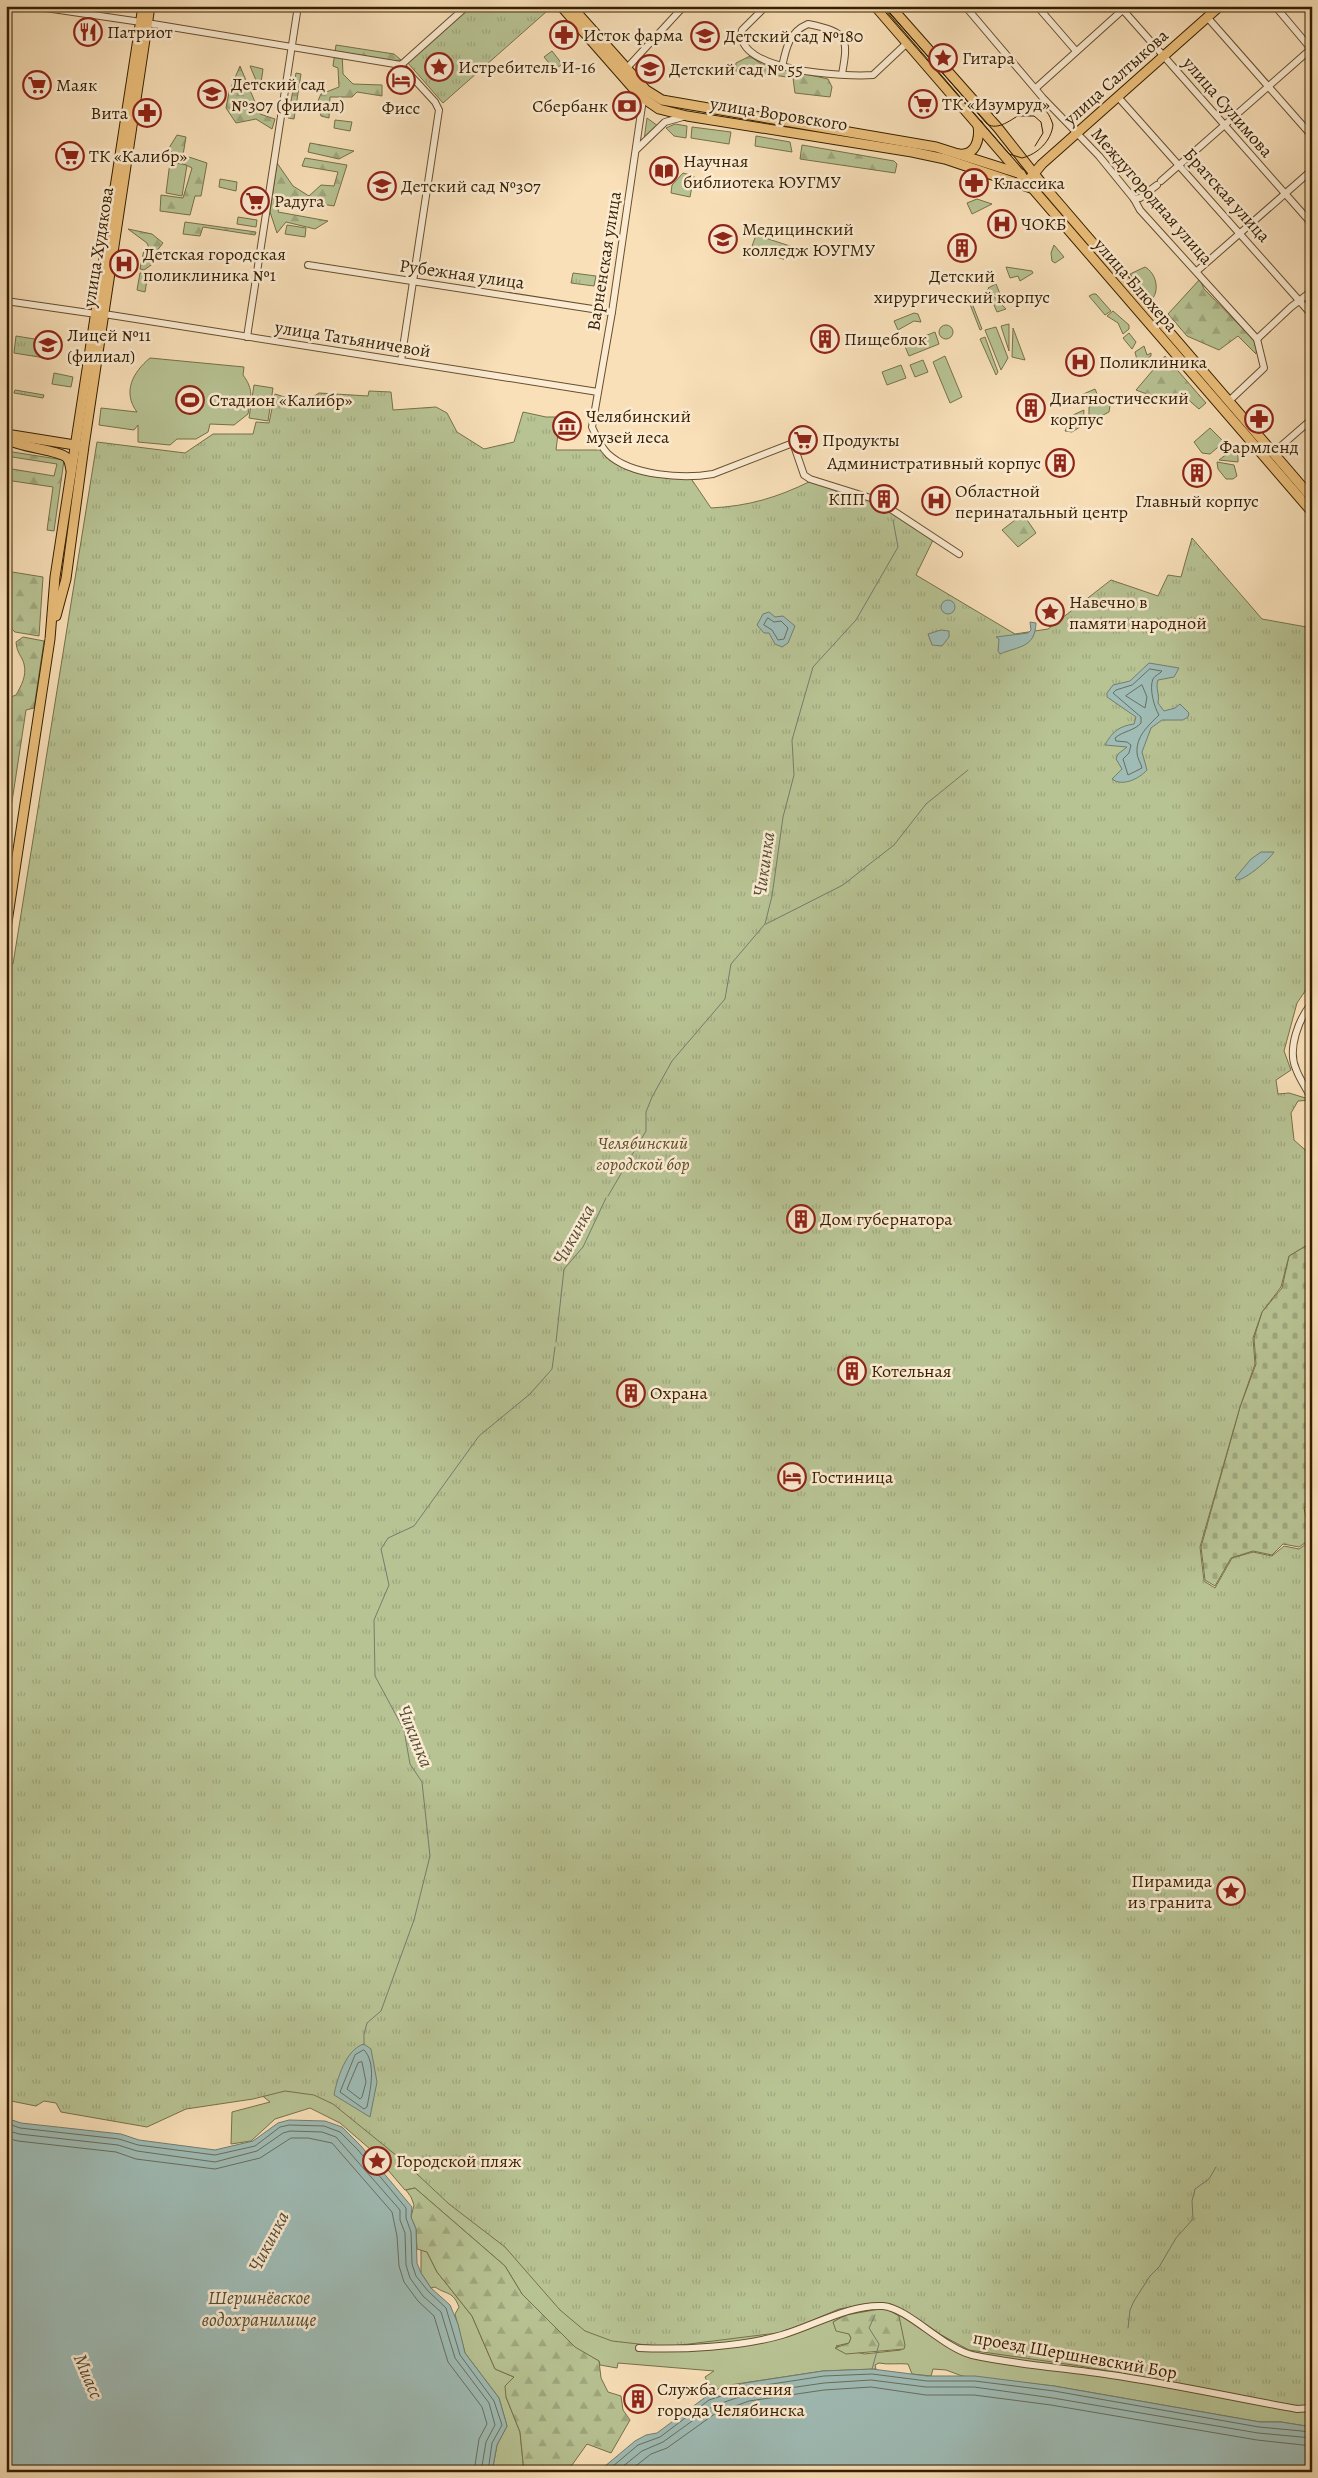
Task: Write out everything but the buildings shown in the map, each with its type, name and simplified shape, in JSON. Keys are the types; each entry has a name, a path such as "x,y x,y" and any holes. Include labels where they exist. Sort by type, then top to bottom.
{"main road":[{"name":"улица Худякова","path":"143,6 144,22"},
{"name":"улица Худякова","path":"50,639 66,578 80,445 144,22 150,6"},
{"name":"улица Воровского","path":"561,6 643,99 659,109 687,116 945,159 1033,190"},
{"name":"улица Воровского","path":"571,6 646,90 662,100 686,106 936,147 1019,174 1033,173"},
{"path":"875,6 1019,174"},
{"name":"улица Салтыкова","path":"1033,173 1220,6"},
{"path":"882,15 892,7"},
{"name":"улица Блюхера","path":"892,7 1312,498"},
{"path":"959,154 966,154 975,148 980,134 978,125"},
{"path":"1033,173 1030,179 1033,190"},
{"name":"улица Блюхера","path":"1019,174 1312,512"},
{"path":"6,434 80,445"},
{"path":"6,439 29,448 62,454 69,461 72,472"},
{"name":"улица Худякова","path":"6,929 50,639 55,577 72,472 80,445"},
{"path":"1265,460 1273,453"}],"street":[{"path":"32,6 144,22 401,65 435,102 439,110 400,361"},
{"path":"247,337 298,6"},
{"path":"401,65 467,6"},
{"path":"626,69 684,6"},
{"path":"766,6 742,32 748,49 763,61 782,67 842,74 873,75 907,43"},
{"name":"Междугородная улица","path":"965,6 1060,118 1078,133 1134,199 1140,210 1257,339"},
{"path":"1037,6 1076,51"},
{"path":"1134,199 1140,198 1159,183 1311,49 1275,6"},
{"path":"1036,88 1125,8"},
{"name":"улица Сулимова","path":"1125,8 1163,56 1312,224"},
{"path":"1207,18 1312,136"},
{"path":"782,67 787,43 799,30 808,24 832,29 844,40 847,48 842,74"},
{"name":"Братская улица","path":"1118,97 1180,164 1312,315"},
{"name":"Варненская улица","path":"643,99 612,312 592,426 596,438 609,455 638,470 654,474 700,476 713,474 793,444 804,475 810,479 877,500 959,554"},
{"path":"636,150 665,122 687,116"},
{"path":"1197,271 1312,170"},
{"name":"Рубежная улица","path":"308,265 612,312"},
{"path":"1228,402 1264,368 1257,339 1312,291"},
{"name":"улица Татьяничевой","path":"6,301 598,392"},
{"path":"1273,453 1312,419"},
{"path":"1309,1094 1295,1068 1293,1056 1302,1014 1312,1003"},
{"name":"проезд Шершневский Бор","path":"639,2348 668,2349 747,2342 781,2335 846,2312 885,2306 898,2311 948,2343 971,2354 1018,2363 1112,2375 1297,2409 1312,2408"}],"green space":[{"path":"470,6 541,6 546,12 443,103 407,62"},
{"path":"336,45 394,54 401,60 387,61 342,52 343,74 353,84 382,85 382,96 357,92 352,97 330,97 329,118 321,116 317,103 321,94 339,87 338,68 333,66"},
{"path":"552,51 562,64 555,70 544,57"},
{"path":"750,56 761,64 828,79 832,87 830,97 795,93 793,78 735,71 736,63"},
{"path":"240,66 260,114 275,119 272,129 256,119 236,123 226,108 229,92"},
{"path":"250,66 263,69 260,90"},
{"path":"296,73 301,74 294,119 288,118"},
{"path":"647,118 658,126 644,140"},
{"path":"335,120 352,122 350,131 334,128"},
{"path":"675,124 687,126 686,138 674,136 666,128"},
{"path":"692,127 731,132 729,144 691,138"},
{"path":"177,135 186,137 183,155 207,163 201,196 195,196 190,215 160,211 161,195 183,198 192,168 176,160 169,148"},
{"path":"756,136 790,142 792,152 755,146"},
{"path":"310,143 354,151 339,159 308,152"},
{"path":"802,145 894,161 897,164 895,173 800,159"},
{"path":"305,158 347,165 334,206 281,197 278,212 328,221 315,229 286,222 277,233 270,212 277,163 293,186 309,196 321,185 334,186 338,172 302,166"},
{"path":"170,162 187,165 182,196 166,193"},
{"path":"683,173 694,176 690,197 671,193 672,185"},
{"path":"220,179 237,182 236,191 219,187"},
{"path":"977,199 992,204 972,214 967,203"},
{"path":"238,217 257,220 256,227 237,224"},
{"path":"185,222 256,232 255,235 203,227 200,236 183,234"},
{"path":"287,225 306,228 305,237 285,234"},
{"path":"128,229 152,234 163,243 156,252 154,263 144,270 140,269 144,250 150,250 147,243"},
{"path":"756,235 790,246 786,260 751,249"},
{"path":"1054,245 1064,257 1055,263 1052,261 1051,253"},
{"path":"1006,267 1032,271 1033,273 1020,281 1018,276 1010,278"},
{"path":"1145,267 1152,273 1156,282 1156,291 1152,299 1130,274"},
{"path":"140,273 148,274 145,292 137,290"},
{"path":"573,273 596,276 594,286 571,283"},
{"path":"1200,279 1204,289 1257,343 1256,354 1238,336 1219,350 1187,336 1168,314"},
{"path":"996,284 1004,304 988,288"},
{"path":"987,289 1006,309 997,312"},
{"path":"968,293 982,329 980,330 966,294"},
{"path":"1096,294 1111,311 1105,315 1089,296"},
{"path":"1113,311 1129,325 1129,329 1123,334 1118,323 1107,316"},
{"path":"914,313 918,314 921,322 914,321 898,330 894,321"},
{"path":"1009,324 1009,351 1001,326"},
{"path":"946,325 951,327 953,332 951,337 946,339 941,337 939,332 941,327"},
{"path":"996,327 1008,358 1001,370 985,330"},
{"path":"1013,328 1025,360 1012,357"},
{"path":"935,332 939,344 909,356 904,344"},
{"path":"1129,333 1136,342 1132,349 1123,338"},
{"path":"16,336 47,341 45,358 14,353"},
{"path":"985,337 998,372 996,375 980,339"},
{"path":"1144,346 1147,355 1151,353 1151,356 1138,364 1135,352"},
{"path":"945,356 962,397 950,403 933,362"},
{"path":"1165,356 1206,403 1199,409 1185,397 1171,403 1136,390"},
{"name":"Стадион «Калибр»","path":"150,358 244,367 243,375 249,385 251,394 248,414 234,425 210,424 208,432 196,439 177,439 170,445 138,442 138,425 134,430 99,425 101,408 137,412 130,397 130,390 134,376"},
{"path":"923,360 928,372 915,377 910,365"},
{"path":"901,365 906,378 887,385 882,372"},
{"path":"54,373 73,377 71,387 52,384"},
{"path":"254,385 273,388 268,421 249,418"},
{"path":"1095,389 1098,396 1084,402 1081,395"},
{"path":"15,390 44,395 43,398 14,393"},
{"name":"Челябинский городской бор","path":"369,391 391,392 393,410 436,407 447,413 457,432 484,449 514,442 523,412 546,417 560,417 556,450 602,450 641,472 690,477 711,508 762,500 811,481 841,493 877,502 934,538 916,575 1015,634 1048,629 1111,580 1158,596 1168,575 1181,577 1192,538 1262,619 1312,628 1312,981 1297,1003 1284,1051 1291,1070 1276,1080 1278,1094 1289,1093 1312,1100 1298,1101 1291,1113 1294,1140 1312,1156 1312,1242 1289,1256 1281,1287 1262,1312 1253,1338 1255,1364 1240,1407 1200,1547 1204,1581 1215,1588 1232,1558 1253,1552 1272,1556 1284,1546 1299,1549 1312,1540 1312,2405 1297,2406 1080,2366 969,2350 932,2330 891,2304 871,2304 839,2309 785,2332 665,2347 612,2341 585,2331 560,2310 505,2247 449,2204 402,2160 333,2104 314,2095 285,2091 253,2099 186,2109 147,2127 61,2112 56,2103 44,2101 36,2106 6,2100 6,960 13,964 97,442 185,453 213,434 253,434 256,422 269,423 275,394 304,403 319,393 368,396"},
{"path":"1108,397 1111,399 1109,412 1093,420 1089,419 1089,407"},
{"path":"1084,410 1083,425 1072,432 1065,431 1073,415"},
{"path":"1210,428 1224,442 1210,454 1202,453 1194,442"},
{"path":"1232,450 1238,456 1238,462 1219,460"},
{"path":"6,451 64,460 54,531 47,530 53,487 6,480 6,468 54,476 57,464 6,456"},
{"path":"1217,462 1234,465 1237,476 1233,479 1226,479 1218,469"},
{"path":"1023,514 1036,533 1018,547 1002,530"},
{"path":"6,571 43,577 39,636 15,632 6,624"},
{"path":"23,637 44,641 34,708 26,710 6,841 6,699 16,695 24,677 25,668 16,642"},
{"path":"1312,1242 1312,1504 1304,1508 1311,1539 1299,1547 1283,1544 1272,1555 1253,1551 1231,1558 1215,1586 1205,1580 1201,1547 1240,1407 1256,1364 1254,1338 1262,1312 1282,1288 1289,1256"},
{"path":"6,1889 840,2305 886,2299 1312,2397 1312,2427 1281,2422 1260,2422 1054,2386 962,2376 946,2370 933,2369 931,2376 912,2374 908,2364 879,2363 875,2365 876,2369 823,2371 723,2386 715,2391 713,2385 709,2385 705,2377 714,2371 618,2363 617,2368 600,2365 599,2361 575,2348 522,2294 505,2266 415,2188 405,2190 370,2149 340,2123 310,2108 275,2119 251,2141 231,2144 232,2112 270,2102","holes":["861,2311 898,2316 903,2340 901,2350 864,2354 836,2346 849,2343 851,2338 849,2334 833,2322 846,2315"]},
{"path":"415,2188 505,2266 522,2294 575,2347 599,2361 601,2378 608,2392 621,2396 623,2410 630,2420 611,2453 587,2444 567,2472 524,2472 520,2432 506,2397 505,2386 514,2377 495,2369 472,2316 437,2272 427,2252 417,2249 416,2229 411,2217 414,2205 406,2190"},
{"path":"421,2249 427,2252 437,2272 472,2316 495,2369 514,2377 506,2397 520,2432 524,2472 492,2472 497,2445 507,2426 499,2398 465,2353 455,2314 459,2307 457,2302 449,2294 435,2287 431,2288 421,2273"},
{"path":"885,2308 899,2316 905,2345 904,2349 846,2354 835,2348 849,2343 851,2338 849,2334 836,2331 833,2322 846,2315"}],"water":[{"path":"948,600 953,602 955,607 953,612 948,614 943,612 941,607 943,602"},
{"path":"769,612 775,617 783,616 795,626 788,643 782,647 775,644 769,633 764,633 757,625 763,614"},
{"path":"1030,622 1036,623 1033,637 1029,642 1000,654 998,651 999,639 996,637 1028,633 1031,630"},
{"path":"941,630 949,631 949,637 942,646 932,645 928,634"},
{"path":"1149,663 1179,668 1174,677 1158,680 1158,703 1164,711 1175,708 1180,704 1189,713 1188,717 1183,720 1162,720 1151,728 1142,752 1147,770 1130,781 1116,781 1112,779 1122,769 1116,759 1118,754 1127,747 1105,745 1116,730 1134,724 1136,717 1107,697 1107,693 1113,685 1130,681"},
{"path":"1261,852 1274,852 1257,869 1246,877 1237,880 1235,878 1251,859"},
{"path":"364,2044 371,2049 377,2082 370,2117 334,2095 337,2081 347,2058"},
{"name":"Шершнёвское водохранилище","path":"6,2118 21,2123 121,2134 139,2140 215,2150 253,2141 278,2123 289,2120 325,2121 342,2127 361,2146 412,2207 411,2217 416,2229 417,2263 421,2273 431,2288 450,2305 458,2324 465,2353 499,2398 507,2426 497,2445 492,2472 6,2472"},
{"path":"872,2369 927,2376 975,2376 1054,2386 1260,2422 1281,2422 1312,2427 1312,2472 598,2472 635,2441 646,2435 657,2433 707,2396 745,2383 823,2371"}],"waterway":[{"name":"Чикинка","path":"608,1196 646,1131 646,1112 672,1061 725,999 731,964 765,924 772,896 783,817 794,775 792,740 813,667 856,620 898,547 893,520"},
{"path":"766,924 843,885 894,845 926,804 968,770"},
{"name":"Чикинка","path":"556,1342 564,1269 583,1247 606,1198"},
{"name":"Чикинка","path":"364,2045 367,2023 381,2011 414,1920 430,1856 422,1782 410,1764 404,1730 375,1676 374,1620 389,1585 381,1549 388,1538 414,1526 479,1436 530,1394 552,1369 555,1347"},
{"path":"1128,2328 1130,2310 1134,2301 1150,2276 1159,2267 1176,2238 1193,2219 1192,2201 1195,2189 1209,2179 1216,2167"},
{"path":"872,2369 879,2344 869,2328 875,2315"}],"tram line":[{"path":"880,6 1009,154 1022,158 1043,146 1050,136 1053,125 1047,112 1040,107 1032,108 1005,124 996,126 987,124 884,6"},
{"path":"1018,116 1034,116 1041,122 1043,133 1035,146"}],"place":[{"name":"Патриот","path":"88,32"},
{"name":"Исток фарма","path":"564,35"},
{"name":"Детский сад №180","path":"705,36"},
{"name":"Гитара","path":"943,58"},
{"name":"Истребитель И-16","path":"439,67"},
{"name":"Детский сад № 55","path":"650,69"},
{"name":"Фисс","path":"401,80"},
{"name":"Маяк","path":"37,85"},
{"name":"Детский сад №307 (филиал)","path":"212,94"},
{"name":"ТК «Изумруд»","path":"923,104"},
{"name":"Сбербанк","path":"627,106"},
{"name":"Вита","path":"147,113"},
{"name":"ТК «Калибр»","path":"70,156"},
{"name":"Научная библиотека ЮУГМУ","path":"664,171"},
{"name":"Классика","path":"974,183"},
{"name":"Детский сад №307","path":"382,186"},
{"name":"Радуга","path":"255,201"},
{"name":"ЧОКБ","path":"1002,224"},
{"name":"Медицинский колледж ЮУГМУ","path":"723,239"},
{"name":"Детский хирургический корпус","path":"962,248"},
{"name":"Детская городская поликлиника №1","path":"124,264"},
{"name":"Пищеблок","path":"825,339"},
{"name":"Лицей №11 (филиал)","path":"48,345"},
{"name":"Поликлиника","path":"1080,362"},
{"name":"Стадион «Калибр»","path":"190,400"},
{"name":"Диагностический корпус","path":"1031,408"},
{"name":"Фармленд","path":"1259,419"},
{"name":"Челябинский музей леса","path":"567,426"},
{"name":"Продукты","path":"803,440"},
{"name":"Административный корпус","path":"1060,463"},
{"name":"Главный корпус","path":"1197,473"},
{"name":"КПП","path":"884,499"},
{"name":"Областной перинатальный центр","path":"936,501"},
{"name":"Навечно в памяти народной","path":"1050,612"},
{"name":"Дом губернатора","path":"801,1219"},
{"name":"Котельная","path":"852,1371"},
{"name":"Охрана","path":"631,1393"},
{"name":"Гостиница","path":"792,1477"},
{"name":"Пирамида из гранита","path":"1231,1891"},
{"name":"Городской пляж","path":"377,2161"},
{"name":"Служба спасения города Челябинска","path":"638,2399"}],"water label":[{"name":"Миасс","path":"89,2376"}]}
